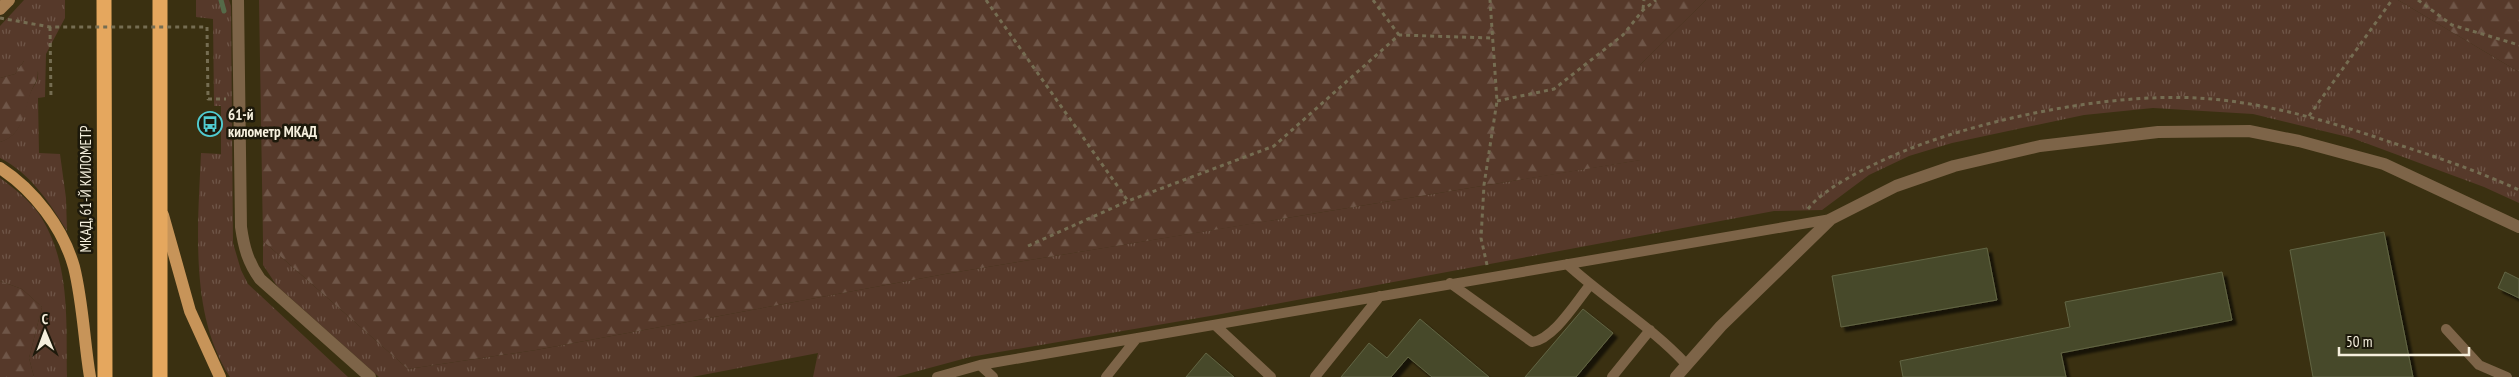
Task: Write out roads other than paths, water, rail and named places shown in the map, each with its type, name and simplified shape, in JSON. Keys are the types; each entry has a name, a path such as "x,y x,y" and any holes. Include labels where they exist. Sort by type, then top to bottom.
{"highway":[{"name":"МКАД, 61-Й КИЛОМЕТР","path":"104,0 105,377"},
{"path":"160,0 160,377"}],"main road":[{"path":"0,168 26,189 60,234 74,267 90,377"},
{"path":"160,205 190,311 220,377"}],"street":[{"path":"0,9 8,0"},
{"path":"238,0 241,227 244,250 249,263 260,279 370,377"},
{"path":"1676,377 1686,364 1767,279 1831,218 1896,186 1954,166 2040,146 2158,132 2248,131 2300,141 2384,164 2519,227"}],"lane":[{"path":"938,377 980,365 1831,218"},
{"path":"1567,264 1590,285 1666,343 1686,364"},
{"path":"1450,283 1532,342 1540,341 1551,333 1590,285"},
{"path":"1314,377 1380,296"},
{"path":"1215,325 1271,377"},
{"path":"2446,329 2479,365 2507,377"},
{"path":"1612,377 1650,330"},
{"path":"1106,377 1137,338"},
{"path":"980,365 993,377"}],"waterway":[{"path":"221,0 224,11"}],"place":[{"name":"61-й километр МКАД","path":"210,124"}]}
